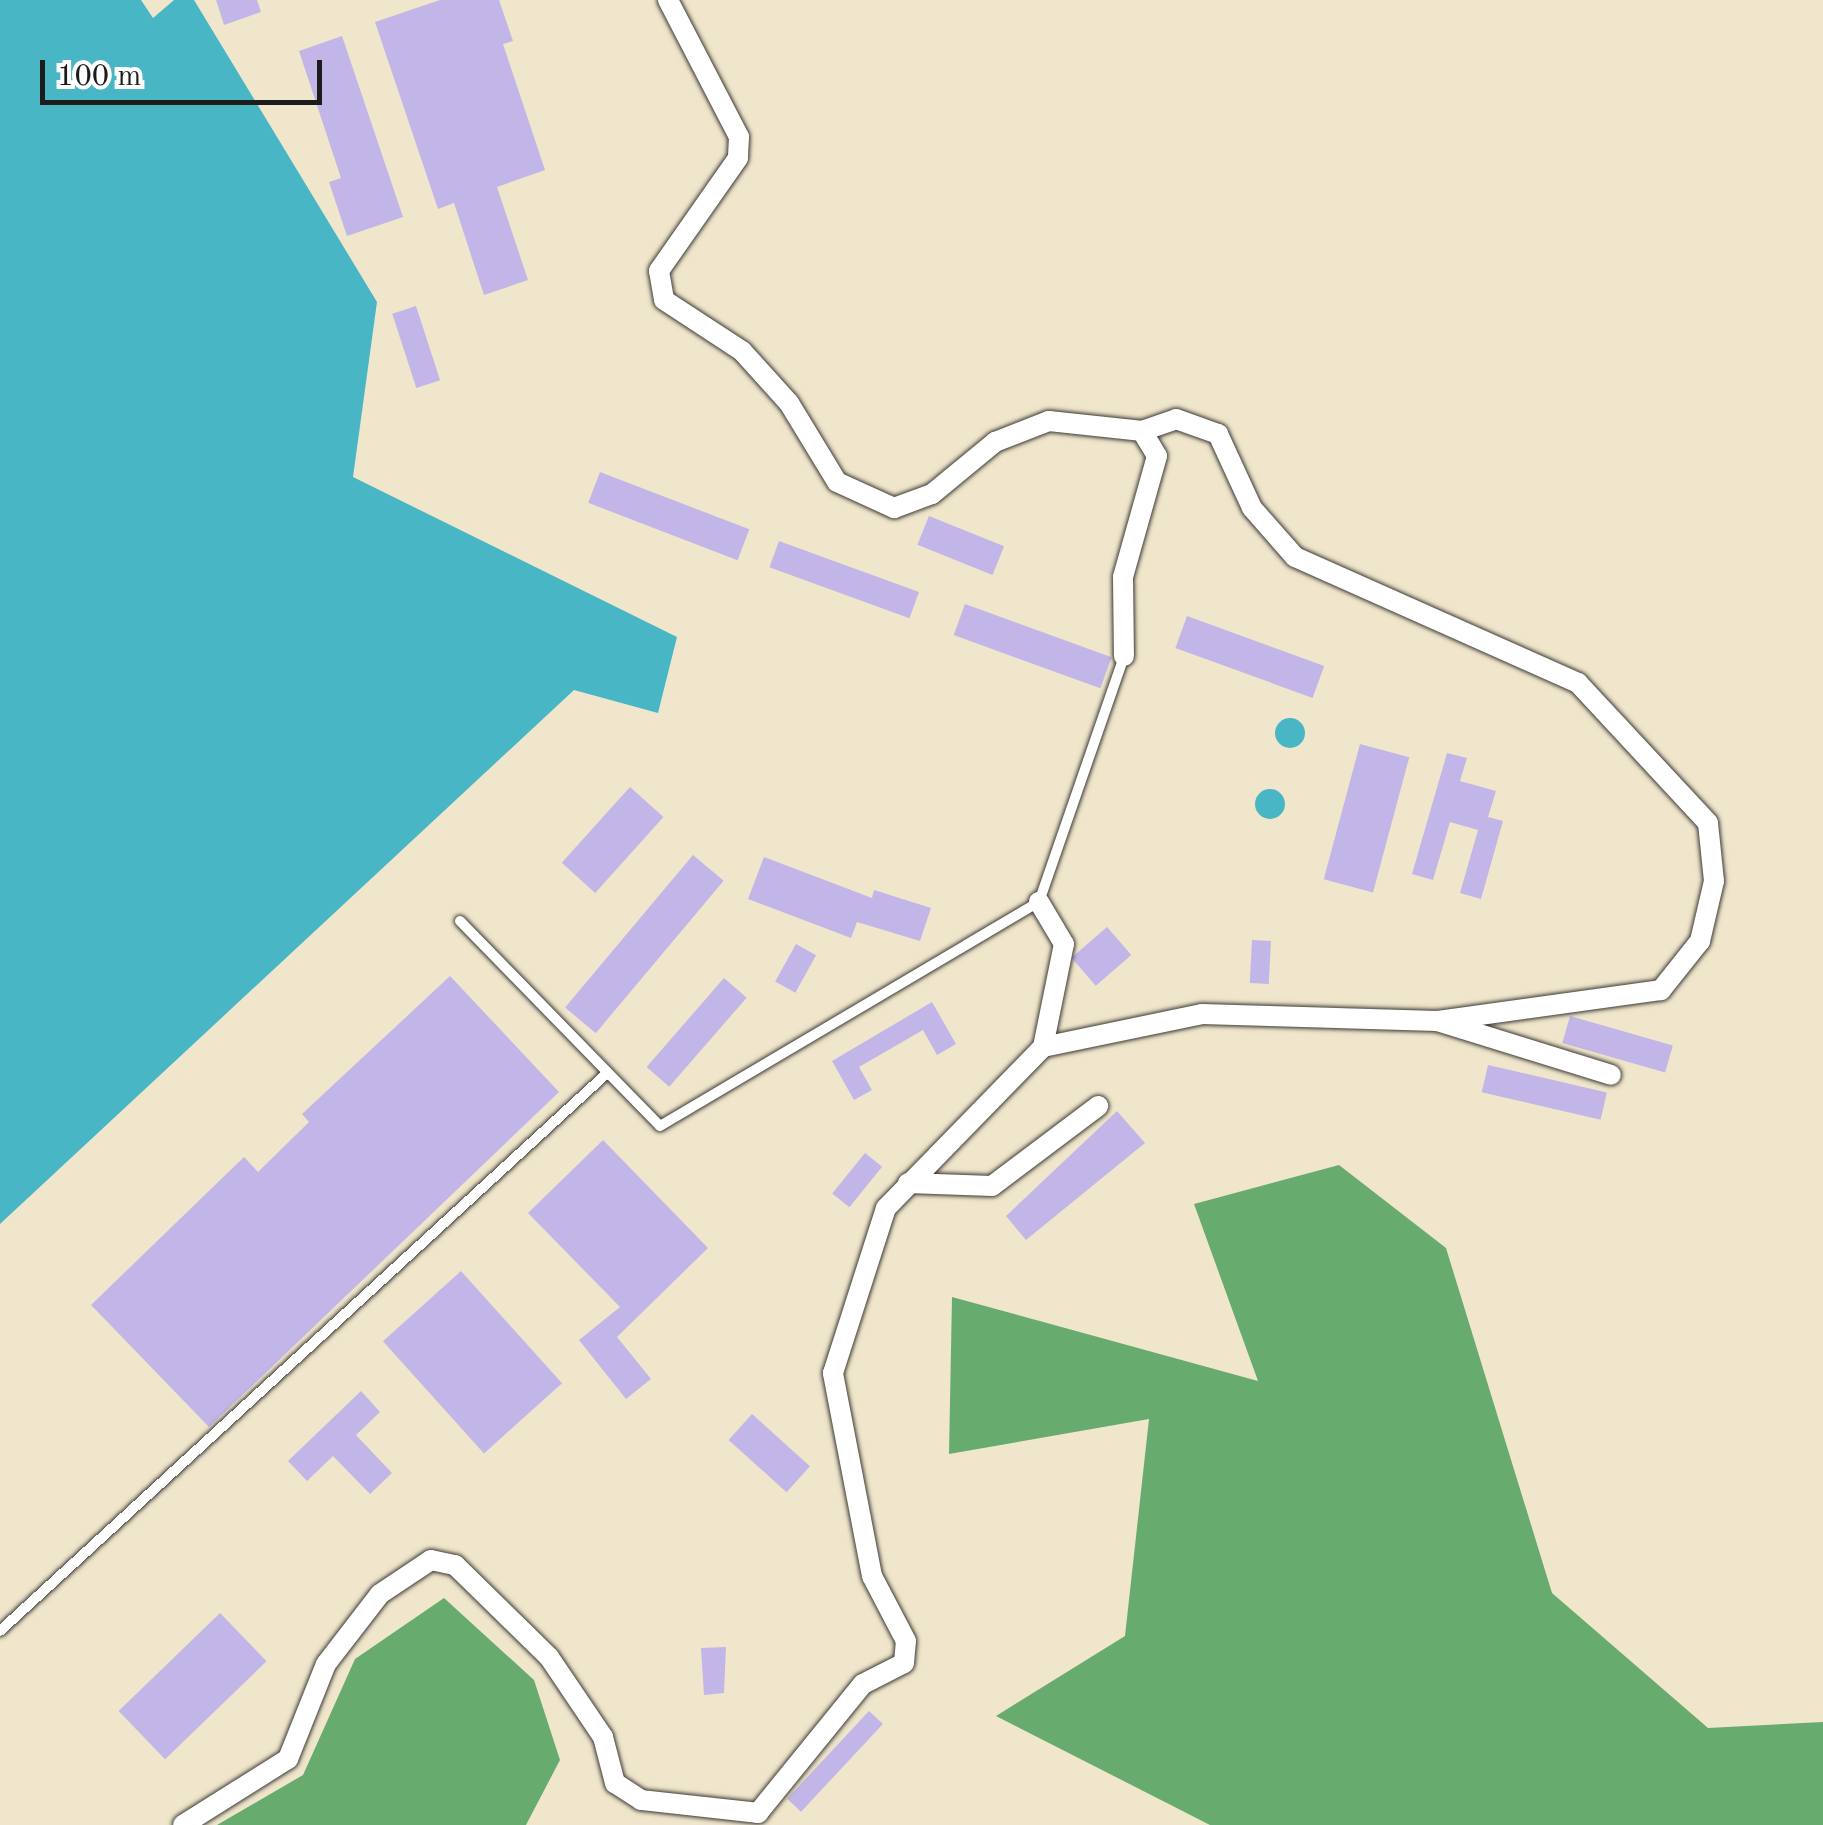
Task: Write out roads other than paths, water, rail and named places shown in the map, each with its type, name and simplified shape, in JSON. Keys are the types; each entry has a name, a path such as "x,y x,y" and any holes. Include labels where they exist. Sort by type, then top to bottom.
{"street":[{"path":"668,0 739,137 738,158 659,272 664,300 742,351 789,403 838,482 894,508 932,494 996,442 1049,421 1142,431 1176,420 1218,434 1252,508 1295,556 1578,683 1708,822 1714,881 1700,941 1662,990 1437,1021 1202,1014 1042,1047"},
{"path":"1124,656 1124,577 1158,456 1142,431"},
{"path":"184,1825 288,1759 326,1664 380,1594 431,1560 455,1565 549,1658 603,1737 628,1796 762,1810 863,1684 908,1656 872,1576 833,1373 872,1238 908,1183 1042,1047 1064,944 1039,902"},
{"path":"1437,1021 1611,1075"},
{"path":"908,1183 992,1186 1098,1106"}],"lane":[{"path":"460,922 604,1076 660,1126 1039,902 1124,656"},
{"path":"0,1631 604,1076"}],"water":[{"path":"0,0 141,0 153,18 174,0 194,0 377,302 353,477 677,637 658,713 574,690 0,1224"},
{"path":"1290,718 1304,727 1305,733 1296,747 1290,748 1276,739 1275,733 1284,719"},
{"path":"1270,789 1284,798 1285,804 1276,818 1270,819 1256,810 1255,804 1264,790"}]}
